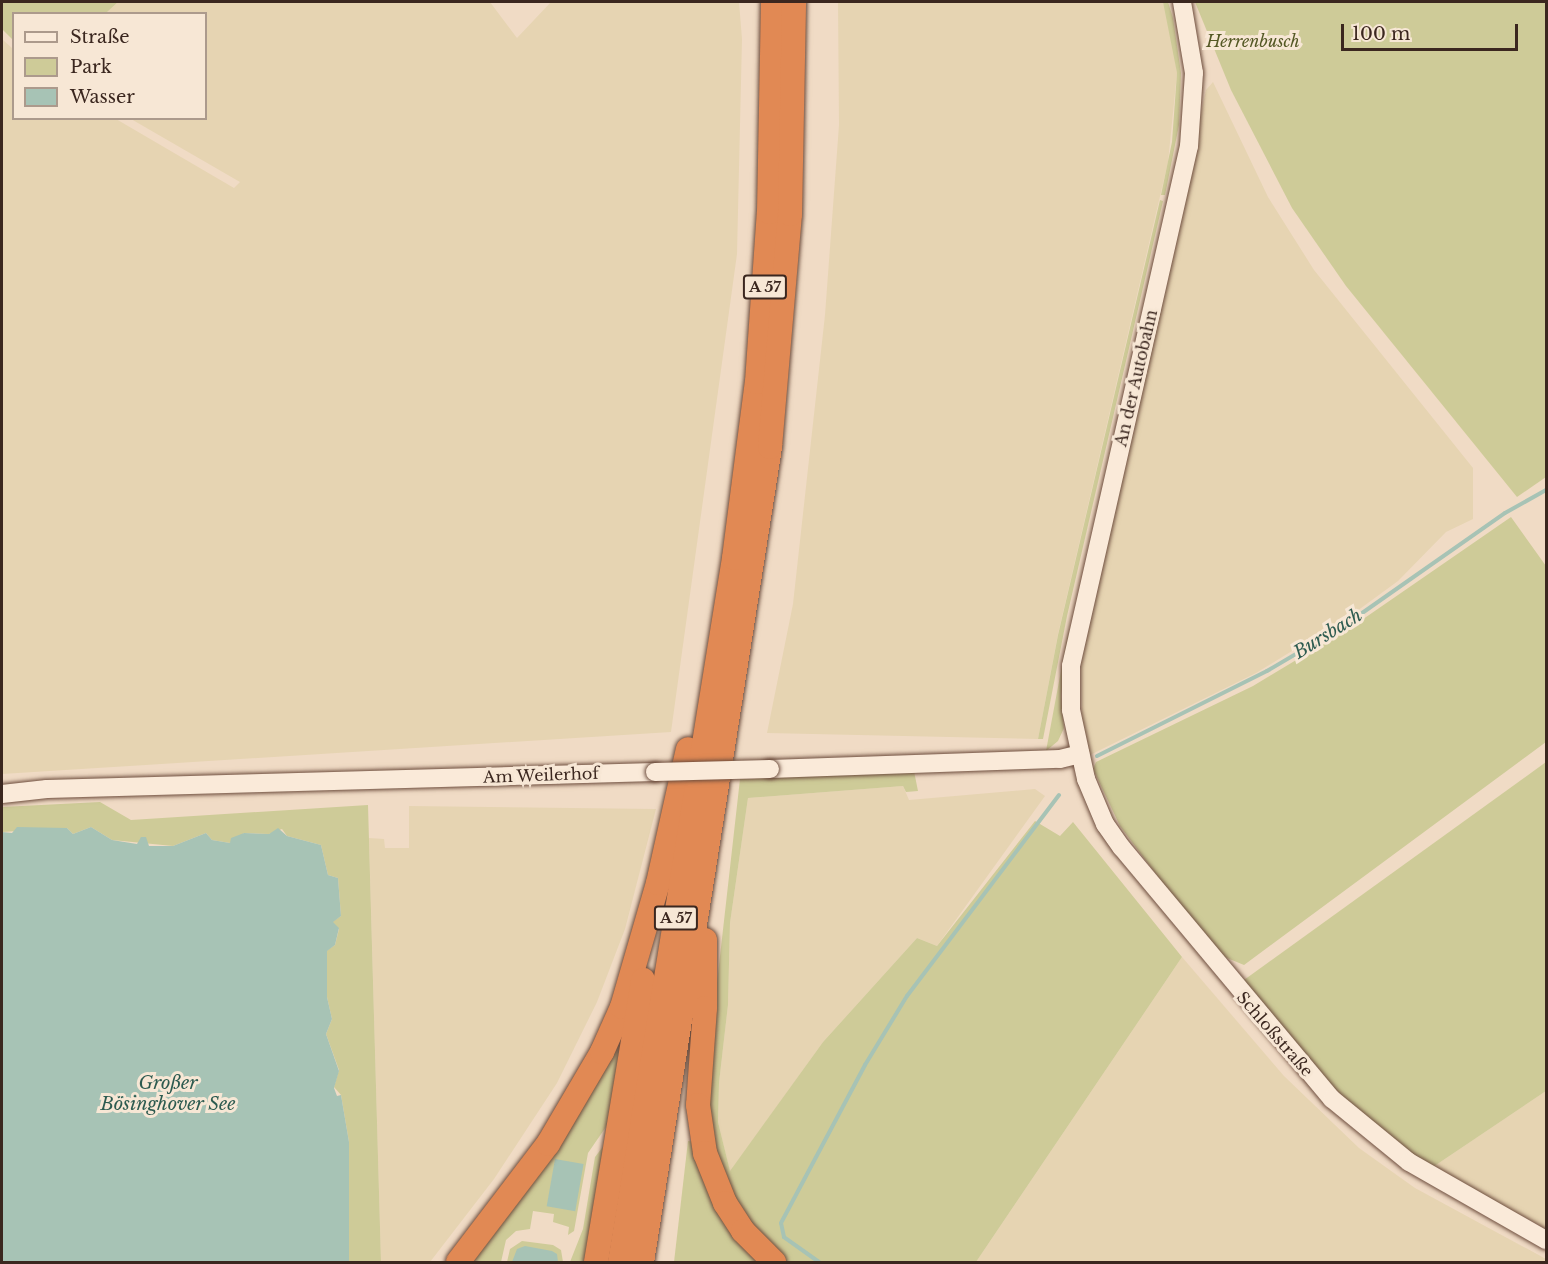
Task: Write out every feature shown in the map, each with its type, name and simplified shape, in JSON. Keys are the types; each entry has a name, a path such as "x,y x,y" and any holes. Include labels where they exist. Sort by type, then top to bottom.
{"highway":[{"name":"A 57","path":"620,1263 731,574 757,382 767,257 773,2"},
{"name":"A 57","path":"643,1260 754,566 778,384 793,168 794,2"},
{"path":"596,1263 658,882 697,708 713,605 731,574"},
{"path":"458,1263 548,1144 602,1052 622,1007 658,882"},
{"path":"703,889 706,977 699,1072 700,1128 710,1168 725,1203 743,1231 774,1263"}],"main road":[{"name":"An der Autobahn","path":"1080,754 1070,696 1073,654 1192,126 1193,55 1182,2"},
{"name":"Am Weilerhof","path":"2,794 47,789 1060,759 1080,754"},
{"name":"Schloßstraße","path":"1080,754 1097,807 1118,842 1332,1099 1409,1162 1546,1240"}],"shaded area":[{"path":"118,2 490,2 517,38 551,2 739,2 742,39 737,254 671,732 2,774 2,39 12,48 12,120 118,120 234,188 240,182 133,120 207,120 207,12 107,12"},
{"path":"838,2 1163,2 1168,18 1177,73 1168,162 1058,634 1038,739 767,733 793,604 825,315 839,125"},
{"path":"1213,82 1268,197 1314,270 1473,468 1473,519 1446,532 1398,581 1357,611 1256,673 1090,755 1082,725 1081,663 1206,90"},
{"path":"903,786 909,800 1035,789 1045,796 937,946 917,938 823,1042 730,1172 718,1122 719,1083 728,1005 730,923 748,798"},
{"path":"409,806 656,809 625,929 597,1002 557,1083 494,1179 430,1262 381,1262 369,838 384,839 385,848 409,848"},
{"path":"1182,957 1284,1076 1359,1148 1415,1188 1546,1259 1546,1262 976,1262"},
{"path":"1546,1091 1546,1229 1433,1167"}],"green space":[{"path":"2,2 118,2 107,12 12,12 12,39 2,29"},
{"path":"1163,2 1168,2 1173,18 1181,73 1179,125 1165,195 1161,195 1172,142 1177,73"},
{"name":"Herrenbusch","path":"1195,2 1546,2 1546,477 1517,497 1346,286 1292,208 1231,90"},
{"path":"1160,200 1163,201 1067,616 1043,739 1038,739 1058,635"},
{"path":"1511,517 1546,566 1546,742 1244,965 1215,953 1120,826 1093,769 1096,762 1253,686 1356,624"},
{"path":"1069,628 1061,696 1064,728 1058,741 1046,751"},
{"path":"1546,762 1546,1091 1433,1167 1378,1133 1294,1046 1244,980"},
{"path":"914,771 918,791 906,792 903,786 748,798 730,923 728,1005 719,1083 718,1122 730,1171 823,1042 917,938 937,946 1035,821 1060,836 1073,822 1182,957 976,1262 787,1262 759,1235 726,1185 707,1117 712,1027 740,779 755,779 757,775"},
{"path":"100,802 131,820 368,805 381,1262 349,1262 349,1142 341,1095 334,1087 339,1070 326,1034 332,1019 327,997 326,951 335,945 339,929 332,922 341,916 338,878 328,875 321,845 287,836 282,829 269,834 244,833 230,843 212,840 206,833 173,846 112,840 91,827 73,834 67,828 2,832 2,807"},
{"path":"626,1019 608,1124 588,1153 574,1231 568,1235 569,1227 553,1222 554,1214 533,1211 530,1229 516,1231 506,1240 501,1262 466,1262"},
{"path":"688,1141 696,1142 764,1262 674,1262"},
{"path":"605,1144 586,1262 570,1262 583,1229 595,1157"},
{"path":"522,1241 553,1245 561,1250 563,1262 507,1262 510,1249"}],"water":[{"name":"Großer Bösinghover See","path":"17,827 67,828 73,834 91,827 112,840 137,844 141,837 146,837 149,846 173,846 206,833 212,840 230,843 231,838 244,833 269,834 278,828 287,836 321,845 328,875 338,878 341,916 333,922 339,928 335,945 327,951 327,997 332,1019 326,1034 339,1071 334,1088 337,1096 341,1095 349,1142 349,1262 2,1262 2,832 12,833"},
{"path":"555,1159 584,1164 575,1211 547,1206"},
{"path":"525,1246 552,1251 557,1254 558,1262 512,1262 517,1249"}],"waterway":[{"name":"Bursbach","path":"1097,756 1267,671 1345,625 1505,513 1546,490"},
{"path":"819,1262 784,1237 781,1223 865,1065 907,996 1059,795"}]}
